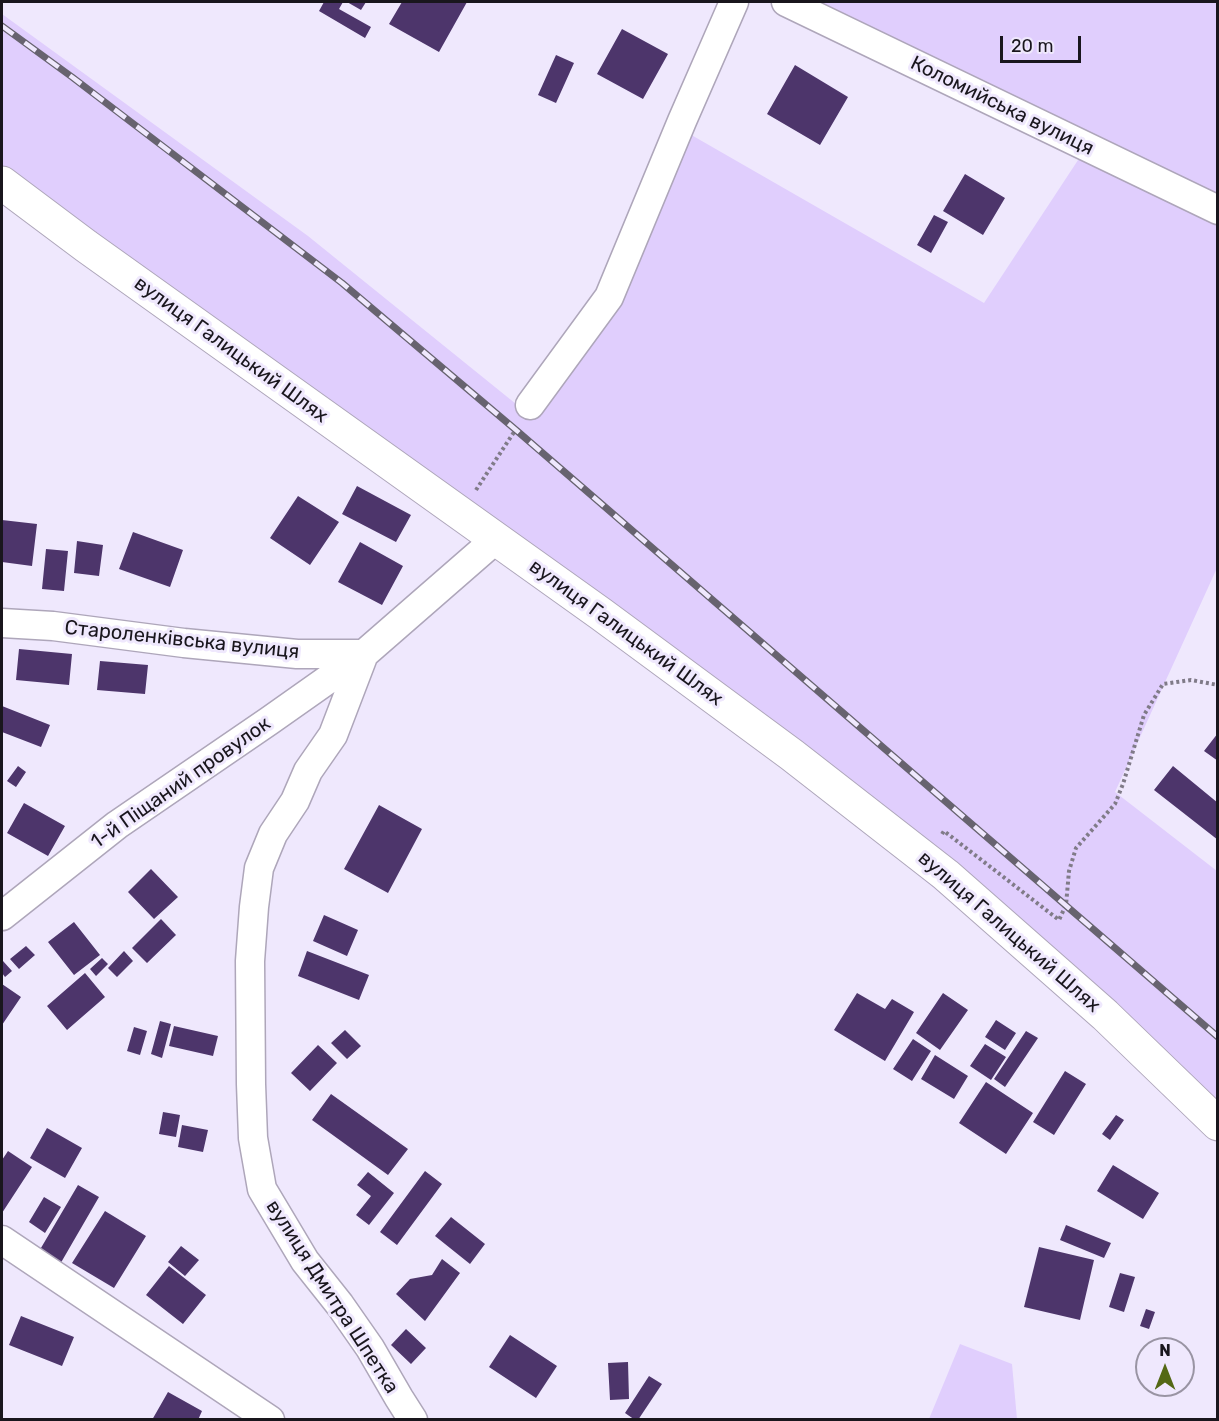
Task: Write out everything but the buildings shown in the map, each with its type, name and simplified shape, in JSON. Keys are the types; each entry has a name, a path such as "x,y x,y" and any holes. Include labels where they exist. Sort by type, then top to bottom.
{"highway":[{"name":"вулиця Галицький Шлях","path":"2,183 86,246 601,614 792,755 946,875 1105,1015 1218,1124"}],"street":[{"path":"530,405 609,297 734,2"},
{"name":"Коломийська вулиця","path":"786,2 1218,210"},
{"name":"вулиця Дмитра Шпетка","path":"413,1419 370,1348 305,1261 261,1189 253,1138 249,961 259,868 273,834 295,801 308,771 333,735 364,654 496,539"},
{"name":"Староленківська вулиця","path":"2,623 53,626 184,643 297,654 364,654"},
{"name":"1-й Піщаний провулок","path":"2,916 117,825 269,722 364,654"},
{"path":"2,1240 270,1419"}],"path":[{"path":"461,514 530,405"},
{"path":"922,856 944,831 1059,920 1066,905 1069,871 1076,848 1115,804 1144,715 1163,684 1191,680 1218,685"}],"shaded area":[{"path":"793,2 1217,2 1217,568 1115,792 1217,871 1217,1137 1100,1024 785,766 2,195 2,14 308,236 516,404 610,277 667,121 984,303 1084,151"},
{"path":"960,1344 1012,1364 1017,1419 929,1419"}],"railway":[{"path":"2,26 342,283 516,430 1218,1037"}]}
